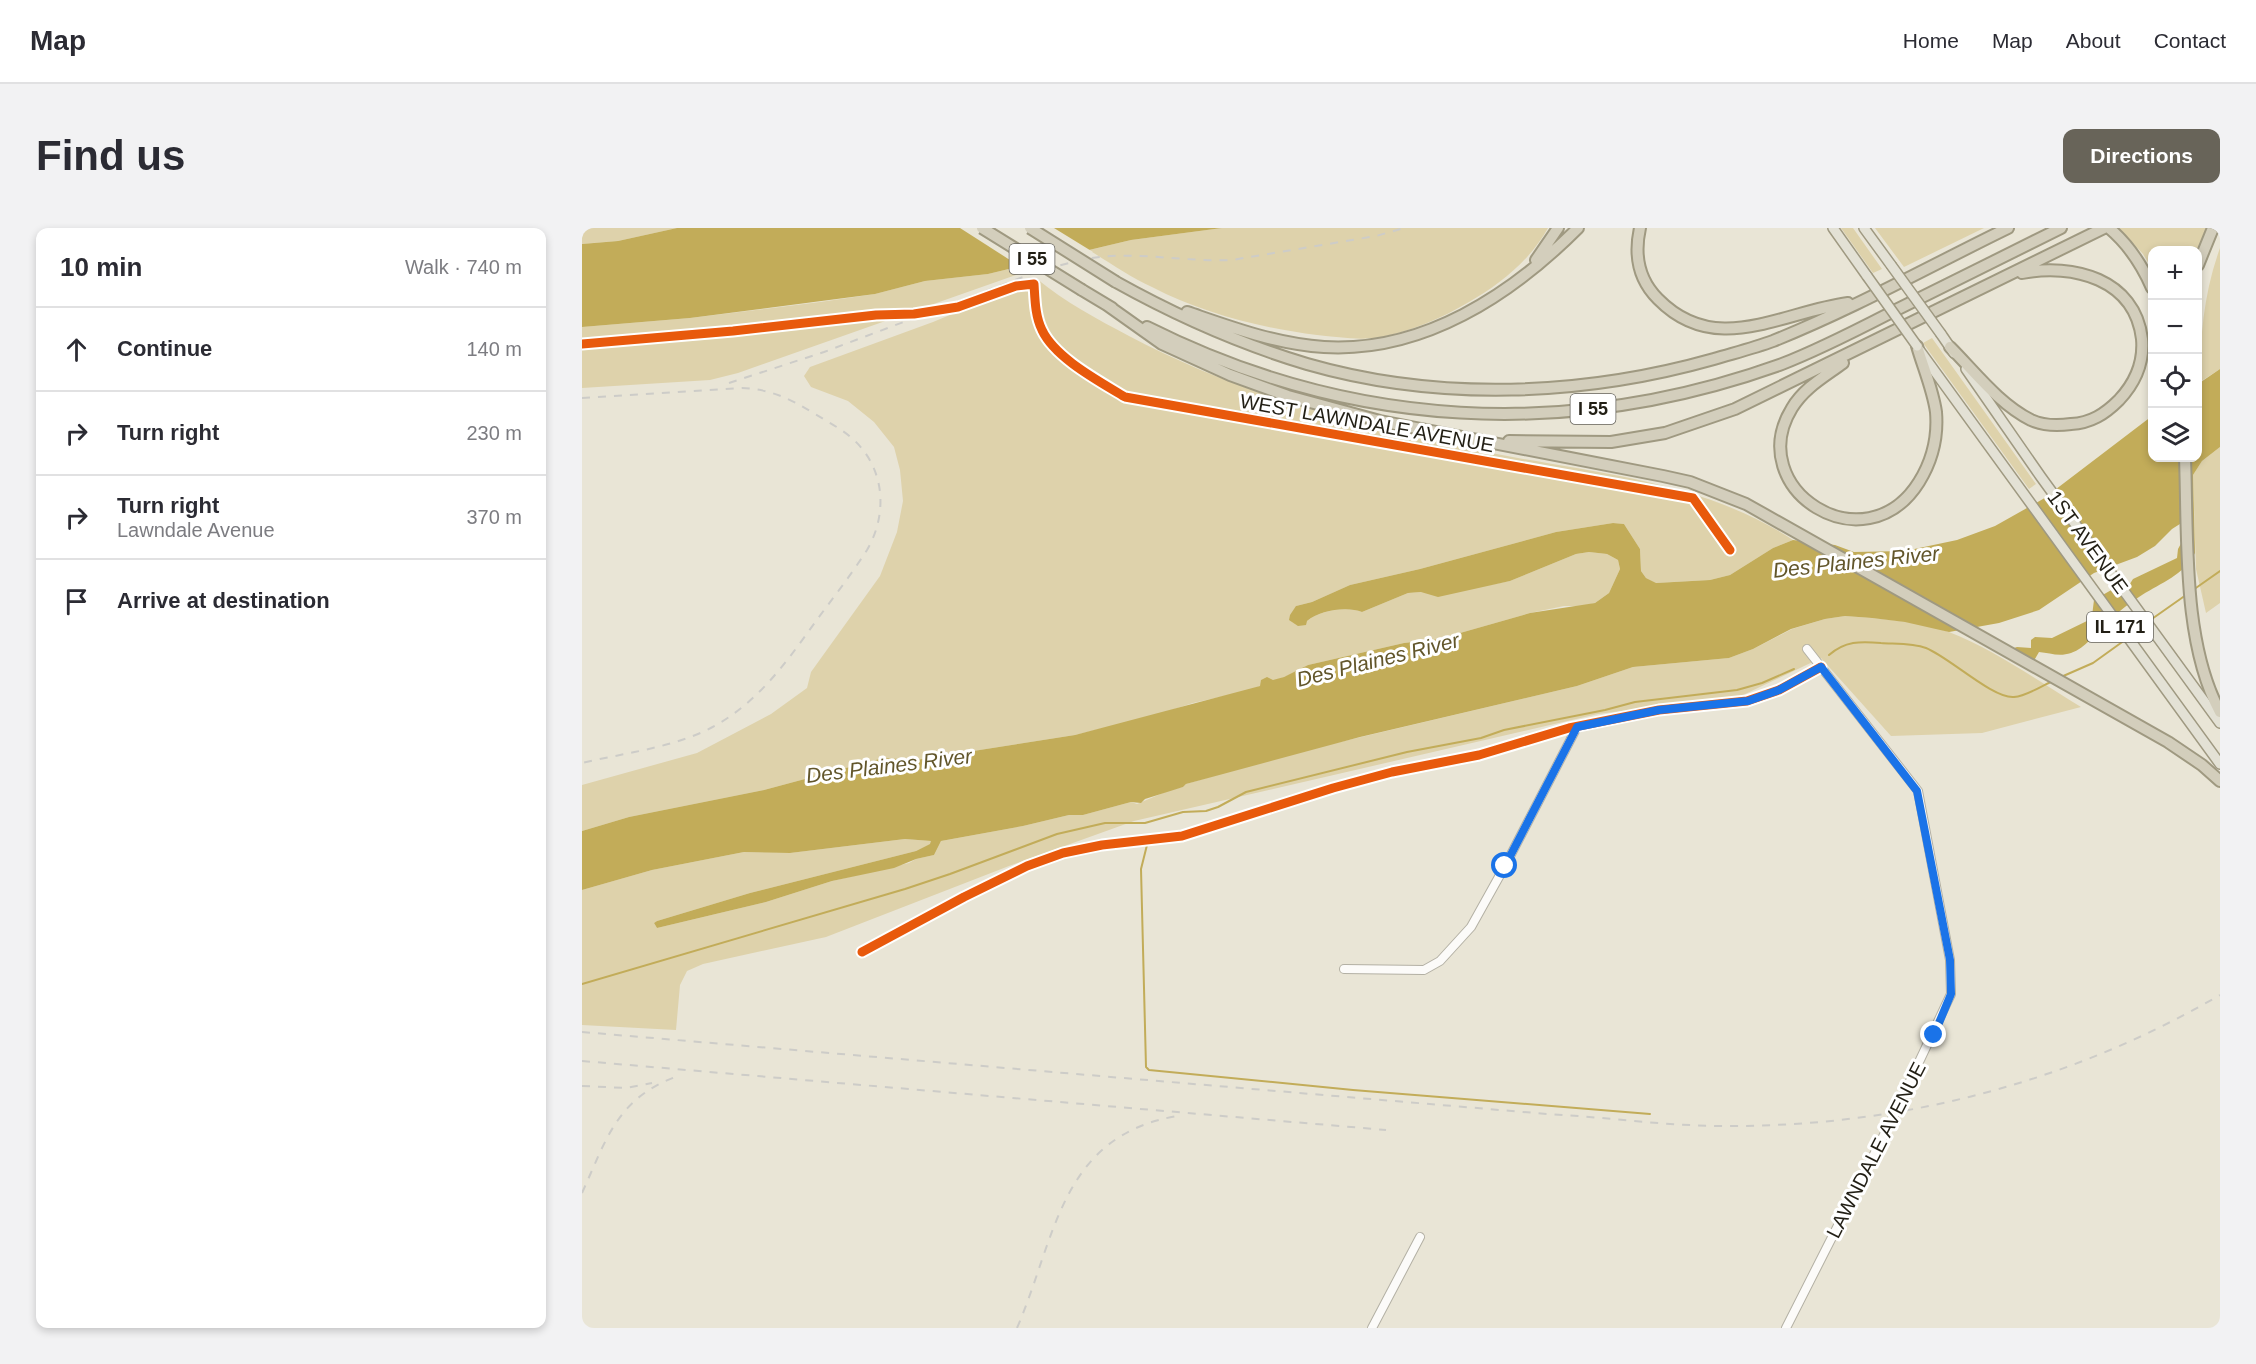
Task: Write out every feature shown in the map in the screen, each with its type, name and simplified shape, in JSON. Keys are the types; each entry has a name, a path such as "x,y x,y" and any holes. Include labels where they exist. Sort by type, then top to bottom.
{"highway":[{"name":"I 55","path":"982,228 1142,325 1205,355 1264,376 1329,395 1416,410 1463,414 1580,411 1662,398 1751,374 1785,363 1841,338 2061,228"},
{"name":"I 55","path":"1030,228 1146,299 1209,330 1262,350 1309,364 1388,381 1477,389 1544,388 1617,381 1682,368 1772,341 2008,228"},
{"path":"1494,297 1527,270 1542,253 1558,228"},
{"path":"1146,299 1245,332 1290,343 1324,347 1358,347 1393,342 1434,329 1494,297 1539,265 1578,228"},
{"path":"1640,228 1636,243 1638,266 1648,289 1671,313 1696,326 1720,330 1753,327 1825,306 1857,302"},
{"path":"1470,438 1576,443 1611,442 1665,433 1735,409 2104,228"},
{"path":"2109,228 2139,261 2148,280"},
{"path":"2202,255 2213,228"},
{"path":"1950,347 2004,402 2032,420 2052,426 2081,424 2106,413 2124,395 2137,375 2143,351 2140,326 2130,303 2109,285 2085,274 2057,269 2024,272 1994,283"},
{"path":"1107,305 1162,345 1230,375 1288,396 1337,411 1690,482 1746,504 2168,742 2194,759 2220,781"},
{"path":"1867,346 1815,382 1802,395 1791,409 1781,440 1782,456 1794,489 1808,503 1824,513 1847,519 1868,519 1888,512 1902,503 1913,491 1930,459 1934,446 1936,411 1917,346"},
{"path":"2185,462 2189,574 2195,633 2206,681 2220,712"}],"main road":[{"name":"IL 171","path":"1833,228 1917,346"},
{"name":"IL 171","path":"1864,228 1950,347"},
{"name":"1ST AVENUE","path":"1917,346 2220,764"},
{"name":"1ST AVENUE","path":"1950,347 2041,477 2220,723"}],"street":[{"name":"WEST LAWNDALE AVENUE","path":"582,344 733,331 876,315 914,314 958,307 1016,286 1034,284 1038,319 1047,339 1086,373 1125,397 1694,498 1730,550"},
{"name":"LAWNDALE AVENUE","path":"1786,1328 1902,1099 1951,994 1950,960 1917,791 1807,649"},
{"path":"862,952 985,886 1027,866 1063,853 1102,845 1182,836 1333,788 1392,772 1479,755 1577,727 1659,710 1748,701 1779,690 1821,667"},
{"path":"1344,969 1424,970 1440,961 1471,927 1577,727"},
{"path":"1372,1328 1420,1237"}],"shaded area":[{"path":"582,228 677,228 618,241 582,244"},
{"path":"1222,228 1548,228 1524,261 1481,295 1415,328 1366,339 1296,332 1253,324 1211,312 1144,283 1089,250 1131,240"},
{"path":"1841,228 1853,228 1882,269 1873,273"},
{"path":"1875,228 1984,228 1904,267"},
{"path":"2119,228 2206,228 2199,246 2148,246 2148,262"},
{"path":"2220,248 2220,369 2202,381 2204,314"},
{"path":"1013,268 1019,274 738,373 710,380 582,388 582,327 690,318 820,302 875,294 925,281 988,274"},
{"path":"1037,279 1070,303 1129,336 1171,357 1258,392 1348,420 1440,443 1605,473 1683,491 1758,520 1793,540 1773,548 1730,575 1710,580 1655,583 1646,578 1641,571 1640,549 1624,524 1613,523 1556,532 1420,569 1350,585 1312,602 1296,606 1307,621 1319,614 1334,610 1349,609 1362,612 1408,593 1474,588 1510,581 1576,554 1589,552 1607,554 1618,560 1620,569 1609,593 1595,603 1530,613 1439,639 1404,643 1308,665 1292,674 1247,691 1075,735 916,760 883,758 764,790 629,817 582,831 582,785 697,753 771,714 807,688 811,672 880,576 897,532 903,501 900,470 894,447 874,422 848,401 811,387 804,376 810,367 933,322"},
{"path":"1932,338 2036,484 2029,489 1923,343"},
{"path":"2220,447 2220,603 2206,613 2196,569 2193,475 2202,461"},
{"path":"1845,616 1911,622 1949,632 2000,657 2081,707 1982,733 1891,736 1821,658 1741,696 1598,714 1134,821 1009,866 826,937 703,964 687,971 680,985 676,1030 582,1025 582,890 652,870 744,852 790,853 905,839 931,841 931,844 916,851 750,893 657,921 654,923 657,928 766,902 832,881 909,863 934,855 941,841 1069,815 1083,815 1131,802 1137,804 1186,784 1285,755 1577,686 1633,667 1729,658 1753,649 1792,629 1825,619"}],"water":[{"path":"677,228 1222,228 1131,240 988,274 925,281 875,294 690,318 582,327 582,244 618,241"},
{"path":"2220,369 2220,447 2202,461 2202,408 2202,381"},
{"name":"Des Plaines River","path":"2148,419 2148,462 2201,462 2193,475 2195,553 2185,567 2127,605 2076,651 2059,655 2039,652 2032,664 2008,650 2017,647 2031,648 2031,640 2035,637 2052,638 2089,620 2092,616 2094,600 2113,589 2126,590 2133,579 2177,558 2178,549 2184,538 2183,522 2172,529 2155,546 2137,557 2094,573 2039,610 1999,623 1949,632 1905,622 1872,618 1845,616 1825,619 1791,629 1753,649 1729,658 1633,667 1577,686 1360,737 1186,784 1145,799 1141,803 1131,802 1083,815 1069,815 941,841 934,855 894,868 832,881 766,902 657,928 654,923 657,921 750,893 916,851 930,844 931,841 905,839 790,853 744,852 652,870 582,890 582,831 629,817 764,790 883,758 916,760 1075,735 1260,686 1261,680 1267,677 1273,680 1284,677 1308,665 1404,643 1439,639 1530,613 1595,603 1609,593 1620,569 1618,560 1607,554 1589,552 1576,554 1510,581 1438,597 1421,592 1408,593 1362,612 1341,609 1319,614 1307,621 1306,625 1298,626 1289,620 1296,606 1312,602 1350,585 1420,569 1556,532 1613,523 1624,524 1640,549 1641,571 1646,578 1656,583 1710,580 1730,575 1773,548 1793,540 1835,545 1854,552 1905,551 1957,540 1995,526 2043,499"}],"pier":[{"path":"960,228 1054,228 1093,252 1024,269"}],"waterway":[{"path":"2193,590 2220,571"},
{"path":"2149,621 2186,595"},
{"path":"2130,636 2144,625"},
{"path":"2061,677 2093,663 2125,640"},
{"path":"1829,655 1841,647 1860,642 1921,646 1936,653 1983,685 2005,696 2014,697 2029,693 2053,681"},
{"path":"582,984 905,889 1057,834 1105,823 1145,823 1183,812 1206,811 1246,792 1407,752 1481,738 1504,730 1635,702 1737,690 1762,683 1794,669"},
{"path":"1147,845 1141,869 1146,1067 1149,1070 1353,1090 1650,1114"}],"railway":[{"path":"729,383 824,352 1039,271 1075,262 1102,257 1126,256 1232,260 1376,236 1404,228"},
{"path":"582,398 742,388 762,390 789,399 840,429 854,440 872,464 880,492 878,522 867,550 791,655 750,700 735,713 698,734 655,747 582,763"},
{"path":"582,1032 1680,1125 1724,1126 1789,1124 1854,1118 1918,1108 1981,1094 2103,1053 2163,1026 2220,995"},
{"path":"582,1061 1386,1130"},
{"path":"582,1193 607,1138 627,1108 657,1085 678,1076"},
{"path":"582,1086 626,1088 652,1083"},
{"path":"1017,1328 1054,1227 1068,1196 1085,1168 1108,1145 1138,1127 1177,1116"}],"cycle path":[{"path":"582,344 733,331 876,315 914,314 958,307 1016,286 1034,284 1038,319 1048,340 1079,368 1125,397 1693,498 1730,550"},
{"path":"862,952 964,897 1027,866 1063,853 1102,845 1182,836 1333,788 1392,772 1479,755 1569,728 1659,710 1747,701 1779,690 1821,667"}],"route":[{"path":"1505,866 1577,727 1659,710 1728,705 1748,701 1779,690 1821,667 1917,791 1950,960 1951,994 1934,1035"}]}
